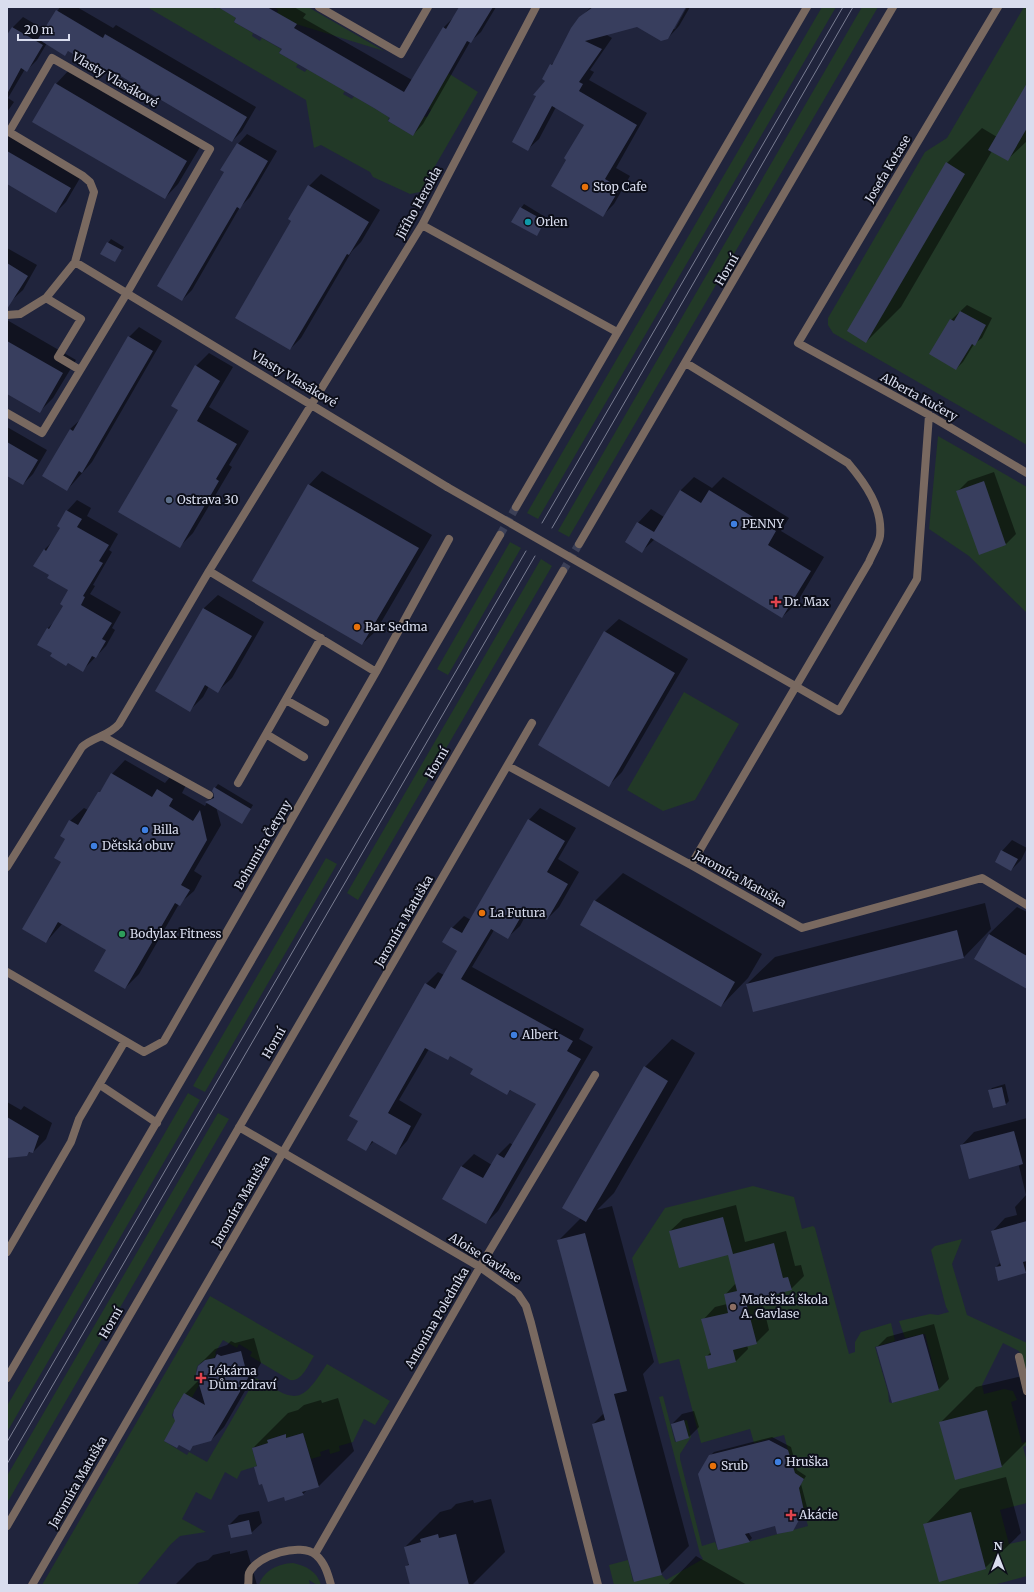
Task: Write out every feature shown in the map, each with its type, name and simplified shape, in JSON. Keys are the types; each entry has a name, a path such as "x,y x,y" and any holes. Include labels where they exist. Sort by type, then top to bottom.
{"street":[{"path":"319,7 401,54 428,7"},
{"name":"Jiřího Herolda","path":"313,405 422,225 536,7"},
{"path":"516,507 807,7"},
{"name":"Horní","path":"579,544 893,7"},
{"name":"Josefa Kotase","path":"798,343 998,7"},
{"name":"Vlasty Vlasákové","path":"7,314 20,314 46,298 75,262 94,192 93,186 87,179 9,132 52,58 210,149 127,293 42,433 7,413"},
{"path":"422,225 617,332"},
{"name":"Vlasty Vlasákové","path":"75,262 447,486 839,711 917,579 929,415"},
{"path":"46,298 81,319 58,357 80,370"},
{"name":"Alberta Kučery","path":"798,343 929,415 1027,473"},
{"path":"686,363 848,463 865,482 878,511 880,536 869,562 691,865"},
{"path":"7,868 82,747 87,742 110,732 119,724 209,571 313,405"},
{"path":"9,1374 500,535"},
{"path":"209,571 376,672 449,539"},
{"name":"Horní","path":"7,1526 563,572"},
{"path":"238,783 320,638"},
{"name":"Bohumíra Četyny","path":"7,972 144,1052 164,1041 376,672"},
{"path":"286,700 325,722"},
{"path":"508,766 532,723"},
{"path":"266,734 304,757"},
{"path":"102,736 209,795"},
{"name":"Jaromíra Matuška","path":"32,1585 508,766 691,865 802,928 982,878 1027,905"},
{"path":"7,1252 71,1142 79,1119 126,1041"},
{"name":"Antonína Poledníka","path":"315,1554 480,1267 594,1075"},
{"path":"100,1085 157,1123"},
{"name":"Aloise Gavlase","path":"239,1127 480,1267 518,1294 526,1306 598,1585"},
{"path":"1019,1358 1027,1391"},
{"path":"248,1585 250,1573 264,1558 295,1549 315,1554 326,1568 331,1585"}],"green space":[{"path":"147,7 211,7 215,9 218,7 236,17 234,22 253,33 252,36 260,41 262,38 281,49 279,53 298,64 296,67 305,72 307,69 345,91 343,94 352,99 354,96 389,117 388,121 412,135 423,116 427,117 431,110 428,108 448,73 478,92 420,192 410,194 373,177 370,172 321,145 314,148 306,100"},
{"path":"274,7 308,7 384,51 296,24 277,13 278,10"},
{"path":"822,7 836,7 538,519 527,513"},
{"path":"862,7 878,7 569,537 558,531"},
{"path":"1024,7 1027,7 1027,445 833,333 828,325 828,318 925,152 947,138"},
{"path":"938,436 1027,487 1027,613 969,556 929,529"},
{"path":"510,542 521,548 448,675 437,669"},
{"path":"541,559 552,566 358,900 347,893"},
{"path":"684,692 739,724 695,800 663,811 627,790"},
{"path":"326,858 337,864 205,1092 193,1086"},
{"path":"188,1093 200,1100 7,1432 7,1406"},
{"path":"218,1113 229,1119 7,1503 7,1476"},
{"path":"753,1186 794,1197 802,1229 813,1226 815,1228 849,1354 855,1352 855,1342 861,1332 891,1323 895,1341 875,1347 888,1392 889,1402 891,1403 939,1389 925,1334 905,1338 899,1321 930,1314 938,1315 949,1312 946,1307 931,1250 935,1246 962,1239 952,1264 967,1315 1027,1343 1027,1372 1019,1351 1003,1343 982,1385 984,1394 1004,1389 1013,1391 1017,1400 1011,1402 1022,1443 1027,1441 1027,1445 1023,1447 1027,1462 1027,1503 1000,1510 1009,1544 1027,1540 1027,1576 993,1585 614,1585 609,1565 628,1560 633,1581 661,1574 666,1580 703,1559 700,1554 659,1397 663,1396 675,1442 688,1438 684,1421 687,1420 691,1437 680,1454 680,1459 702,1546 715,1542 718,1550 808,1526 798,1488 803,1479 794,1473 784,1435 754,1443 750,1429 701,1443 679,1359 659,1364 632,1258 665,1208"},
{"path":"210,1296 314,1356 301,1376 294,1380 290,1380 250,1356 252,1352 239,1344 237,1348 223,1340 215,1353 214,1358 203,1362 198,1366 197,1373 199,1385 190,1401 178,1402 172,1415 173,1418 178,1420 164,1441 187,1455 189,1452 207,1462 256,1378 280,1392 296,1396 303,1393 310,1387 327,1364 390,1401 375,1425 364,1419 353,1442 339,1446 340,1451 330,1454 329,1449 320,1452 321,1456 311,1459 303,1433 286,1438 285,1434 268,1440 268,1443 252,1448 257,1466 241,1471 237,1479 225,1472 211,1500 196,1492 182,1519 206,1532 180,1536 171,1544 137,1585 42,1585"},
{"path":"293,1563 314,1573 321,1585 317,1585 309,1580 310,1585 259,1585 264,1575 272,1569 277,1566"}],"building":[{"path":"218,7 267,7 297,24 294,28 404,92 443,27 446,29 459,7 493,7 471,43 467,41 413,136 388,121 390,118 374,108 279,53 282,49 234,22 236,18"},
{"path":"593,7 686,7 668,39 661,41 637,27 585,41 602,49 579,82 583,84 579,91 637,125 605,179 620,188 603,217 551,186 566,160 564,158 584,125 552,106 528,151 512,142 536,96 533,95 545,81 542,79 550,64 552,65 571,28 579,17"},
{"path":"56,10 103,38 105,34 247,117 232,142 119,75 116,79 68,51 65,56 38,39"},
{"path":"12,27 43,45 27,72 21,68 7,94 7,35"},
{"path":"55,83 187,161 165,199 32,122"},
{"path":"1027,83 1027,128 1008,161 988,150"},
{"path":"237,143 268,161 240,209 237,207 182,301 157,286 224,172 220,170"},
{"path":"7,151 71,188 56,213 7,184"},
{"path":"946,162 965,174 866,343 847,331"},
{"path":"308,185 369,222 349,255 347,254 290,350 235,318 291,221 288,219"},
{"name":"Orlen","path":"520,207 545,221 537,236 511,222"},
{"path":"107,242 122,250 115,262 100,254"},
{"path":"7,263 28,276 7,309"},
{"path":"960,311 986,325 975,346 972,344 956,370 929,354 950,319 954,321"},
{"path":"128,336 153,351 82,473 79,471 67,491 42,476 70,429 73,431"},
{"path":"7,341 63,373 40,413 7,394"},
{"path":"195,365 220,381 197,421 237,444 216,479 219,481 180,548 118,512 178,410 171,406"},
{"path":"7,442 38,460 23,485 7,476"},
{"path":"984,481 1006,545 979,555 956,491"},
{"path":"308,484 419,548 362,645 252,581"},
{"path":"680,490 701,503 709,490 776,531 768,545 811,571 782,618 651,538 642,553 625,542 637,522 654,532"},
{"path":"66,510 82,519 77,527 109,545 99,561 103,563 83,596 85,597 81,605 112,623 102,639 106,641 96,658 92,656 83,672 68,663 66,666 50,656 52,653 37,645 63,606 60,604 68,590 47,578 49,575 33,566 44,549 46,551 60,528 57,526"},
{"path":"203,608 252,636 218,693 205,685 190,712 155,691"},
{"path":"604,631 675,673 609,787 538,745"},
{"path":"111,773 152,797 157,789 173,799 169,806 193,821 200,810 207,840 181,885 190,890 180,906 175,903 125,989 94,971 106,950 58,922 46,943 22,929 61,862 54,858 65,839 60,836 69,820 78,825"},
{"path":"214,787 251,809 242,824 205,802 214,798 212,791"},
{"path":"528,819 565,841 547,872 568,884 547,920 526,908 508,939 491,929 461,979 573,1041 567,1051 581,1059 486,1224 442,1199 461,1166 483,1178 497,1154 504,1158 536,1104 510,1090 507,1095 470,1074 473,1069 450,1056 448,1060 425,1048 388,1113 411,1126 396,1155 372,1141 366,1151 347,1140 358,1121 349,1116 425,983 435,989 457,951 442,942 451,927 462,933"},
{"path":"1001,850 1018,859 1011,871 995,862"},
{"path":"594,900 735,982 721,1007 580,925"},
{"path":"957,930 964,958 753,1012 746,984"},
{"path":"989,934 1027,956 1027,989 974,959"},
{"path":"644,1066 668,1081 586,1222 562,1208"},
{"path":"1002,1087 1006,1105 993,1108 988,1090"},
{"path":"7,1117 39,1136 33,1153 29,1152 27,1156 7,1158"},
{"path":"1014,1131 1023,1164 969,1179 960,1145"},
{"path":"723,1217 733,1254 774,1243 783,1278 788,1277 792,1290 746,1302 757,1344 733,1350 736,1362 708,1369 705,1356 711,1355 701,1319 728,1313 724,1294 737,1291 728,1255 679,1268 669,1231"},
{"path":"1027,1221 1027,1261 1023,1262 1026,1273 998,1281 995,1267 1001,1266 991,1231"},
{"path":"585,1233 627,1391 614,1394 662,1575 634,1582 592,1424 605,1420 557,1240"},
{"path":"923,1334 939,1390 892,1403 876,1347"},
{"path":"241,1351 248,1378 211,1441 193,1446 190,1451 179,1445 177,1448 164,1441 175,1421 173,1415 174,1410 184,1393 205,1405 196,1374 198,1366 205,1360 215,1358 217,1354 221,1356"},
{"path":"987,1410 1002,1467 955,1480 939,1422"},
{"path":"684,1420 689,1438 676,1442 671,1424"},
{"path":"303,1433 319,1487 302,1492 304,1495 285,1501 284,1497 268,1502 262,1484 259,1485 254,1467 257,1466 252,1448 268,1443 267,1440 286,1434 286,1438"},
{"path":"769,1440 788,1450 795,1473 804,1479 799,1488 804,1511 793,1531 777,1534 775,1526 745,1534 750,1542 718,1550 698,1474 709,1455"},
{"path":"971,1512 986,1569 939,1582 923,1524"},
{"path":"249,1520 252,1534 231,1538 228,1525"},
{"path":"438,1534 439,1538 456,1534 469,1585 410,1585 405,1566 409,1565 404,1547 421,1542 420,1539"}],"tunnel":[{"path":"500,535 516,507"},
{"path":"563,571 579,544"}],"tram line":[{"path":"542,523 843,7"},
{"path":"552,528 853,7"},
{"path":"7,1442 526,551"},
{"path":"7,1464 535,556"}],"place":[{"name":"Stop Cafe","path":"585,187"},
{"name":"Orlen","path":"528,222"},
{"name":"Ostrava 30","path":"169,500"},
{"name":"PENNY","path":"734,524"},
{"name":"Dr. Max","path":"776,602"},
{"name":"Bar Sedma","path":"357,627"},
{"name":"Billa","path":"145,830"},
{"name":"Dětská obuv","path":"94,846"},
{"name":"La Futura","path":"482,913"},
{"name":"Bodylax Fitness","path":"122,934"},
{"name":"Albert","path":"514,1035"},
{"name":"Mateřská škola A. Gavlase","path":"733,1307"},
{"name":"Lékárna Dům zdraví","path":"201,1378"},
{"name":"Hruška","path":"778,1462"},
{"name":"Srub","path":"713,1466"},
{"name":"Akácie","path":"791,1515"}]}
